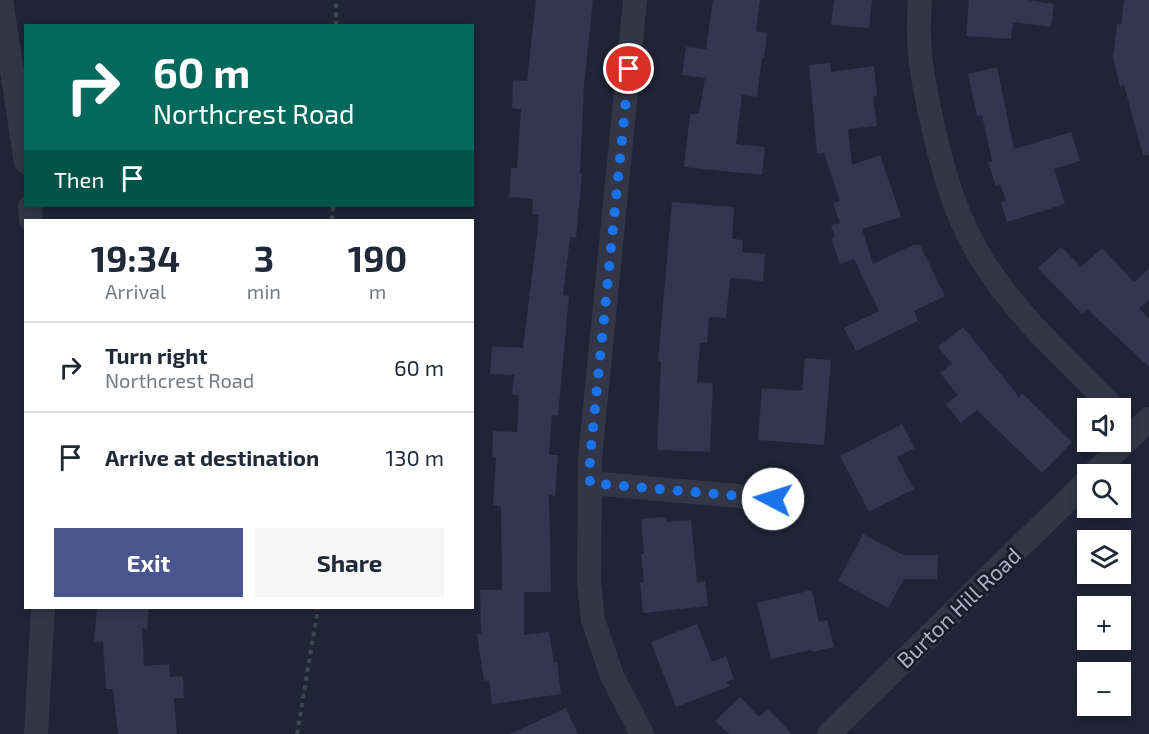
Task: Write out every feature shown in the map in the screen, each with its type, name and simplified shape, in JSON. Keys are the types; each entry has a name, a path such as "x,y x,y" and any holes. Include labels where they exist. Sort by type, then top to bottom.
{"street":[{"path":"1,0 24,149"},
{"path":"635,0 591,446 589,583 593,620 612,676 642,734"},
{"path":"921,0 918,26 920,69 943,171 964,226 986,266 1019,310 1104,398"},
{"path":"1101,464 1135,422"},
{"path":"590,483 773,499"},
{"name":"Burton Hill Road","path":"829,734 1077,491"},
{"path":"36,734 43,609"}],"path":[{"path":"336,0 336,24"},
{"path":"297,734 318,609"}],"building":[{"path":"536,0 593,0 584,85 580,174 582,174 576,238 570,237 563,295 569,296 558,416 552,415 549,455 558,455 555,496 549,495 551,592 524,592 524,635 549,632 554,663 557,662 561,694 492,704 489,680 484,681 477,634 481,634 480,590 502,590 501,506 493,505 496,458 492,457 493,431 517,432 519,395 512,394 514,375 490,374 492,346 523,348 537,235 539,214 532,214 533,199 509,197 511,168 517,168 521,109 512,108 513,80 527,81"},
{"path":"713,0 760,0 756,31 767,33 764,58 762,57 757,97 742,95 736,144 765,147 762,175 684,167 690,114 699,114 705,78 682,75 686,47 706,49"},
{"path":"834,0 872,0 869,28 831,25"},
{"path":"969,0 1027,0 1054,4 1051,27 1013,22 1011,39 966,36"},
{"path":"1124,0 1149,0 1149,155 1143,155 1124,85 1120,86 1113,58 1117,24 1121,25"},
{"path":"830,63 831,72 874,66 877,96 873,97 877,126 848,129 852,165 880,155 901,217 862,229 873,264 913,245 920,245 945,296 914,311 918,321 856,351 844,328 879,311 854,259 840,264 831,238 835,237 831,225 840,223 833,203 840,201 824,153 817,154 809,65"},
{"path":"997,67 1014,149 1071,132 1080,161 1054,169 1065,204 1007,222 1001,203 1006,200 1000,184 996,186 988,162 992,161 982,115 977,116 968,74"},
{"path":"672,202 734,207 732,239 743,240 742,252 765,254 763,281 730,278 726,318 709,317 707,343 700,343 697,382 713,383 710,452 657,450 661,361 658,361"},
{"path":"1061,247 1081,267 1102,248 1134,282 1149,269 1149,300 1139,308 1149,318 1149,367 1087,309 1082,314 1038,268"},
{"path":"963,327 1019,397 1022,393 1072,442 1042,473 977,410 961,423 946,404 958,395 940,373 952,364 938,347"},
{"path":"805,358 831,360 824,445 758,440 762,388 802,391"},
{"path":"902,424 915,448 897,457 914,489 869,512 840,456"},
{"path":"666,517 666,522 691,520 697,582 705,581 708,606 643,613 640,582 644,582 641,519"},
{"path":"863,534 903,555 938,555 937,579 904,579 888,608 838,581"},
{"path":"812,590 819,622 827,620 834,647 771,659 757,603"},
{"path":"97,609 149,609 147,629 142,628 144,666 169,664 170,677 183,676 184,698 174,698 177,734 118,734 113,689 106,689 103,642 94,641"},
{"path":"697,624 712,662 726,656 734,679 726,682 730,686 676,707 651,642"},
{"path":"740,697 759,717 768,709 792,734 729,734 715,721"},
{"path":"566,708 578,734 510,734"}],"route":[{"path":"629,69 590,458 590,483 773,499"}]}
